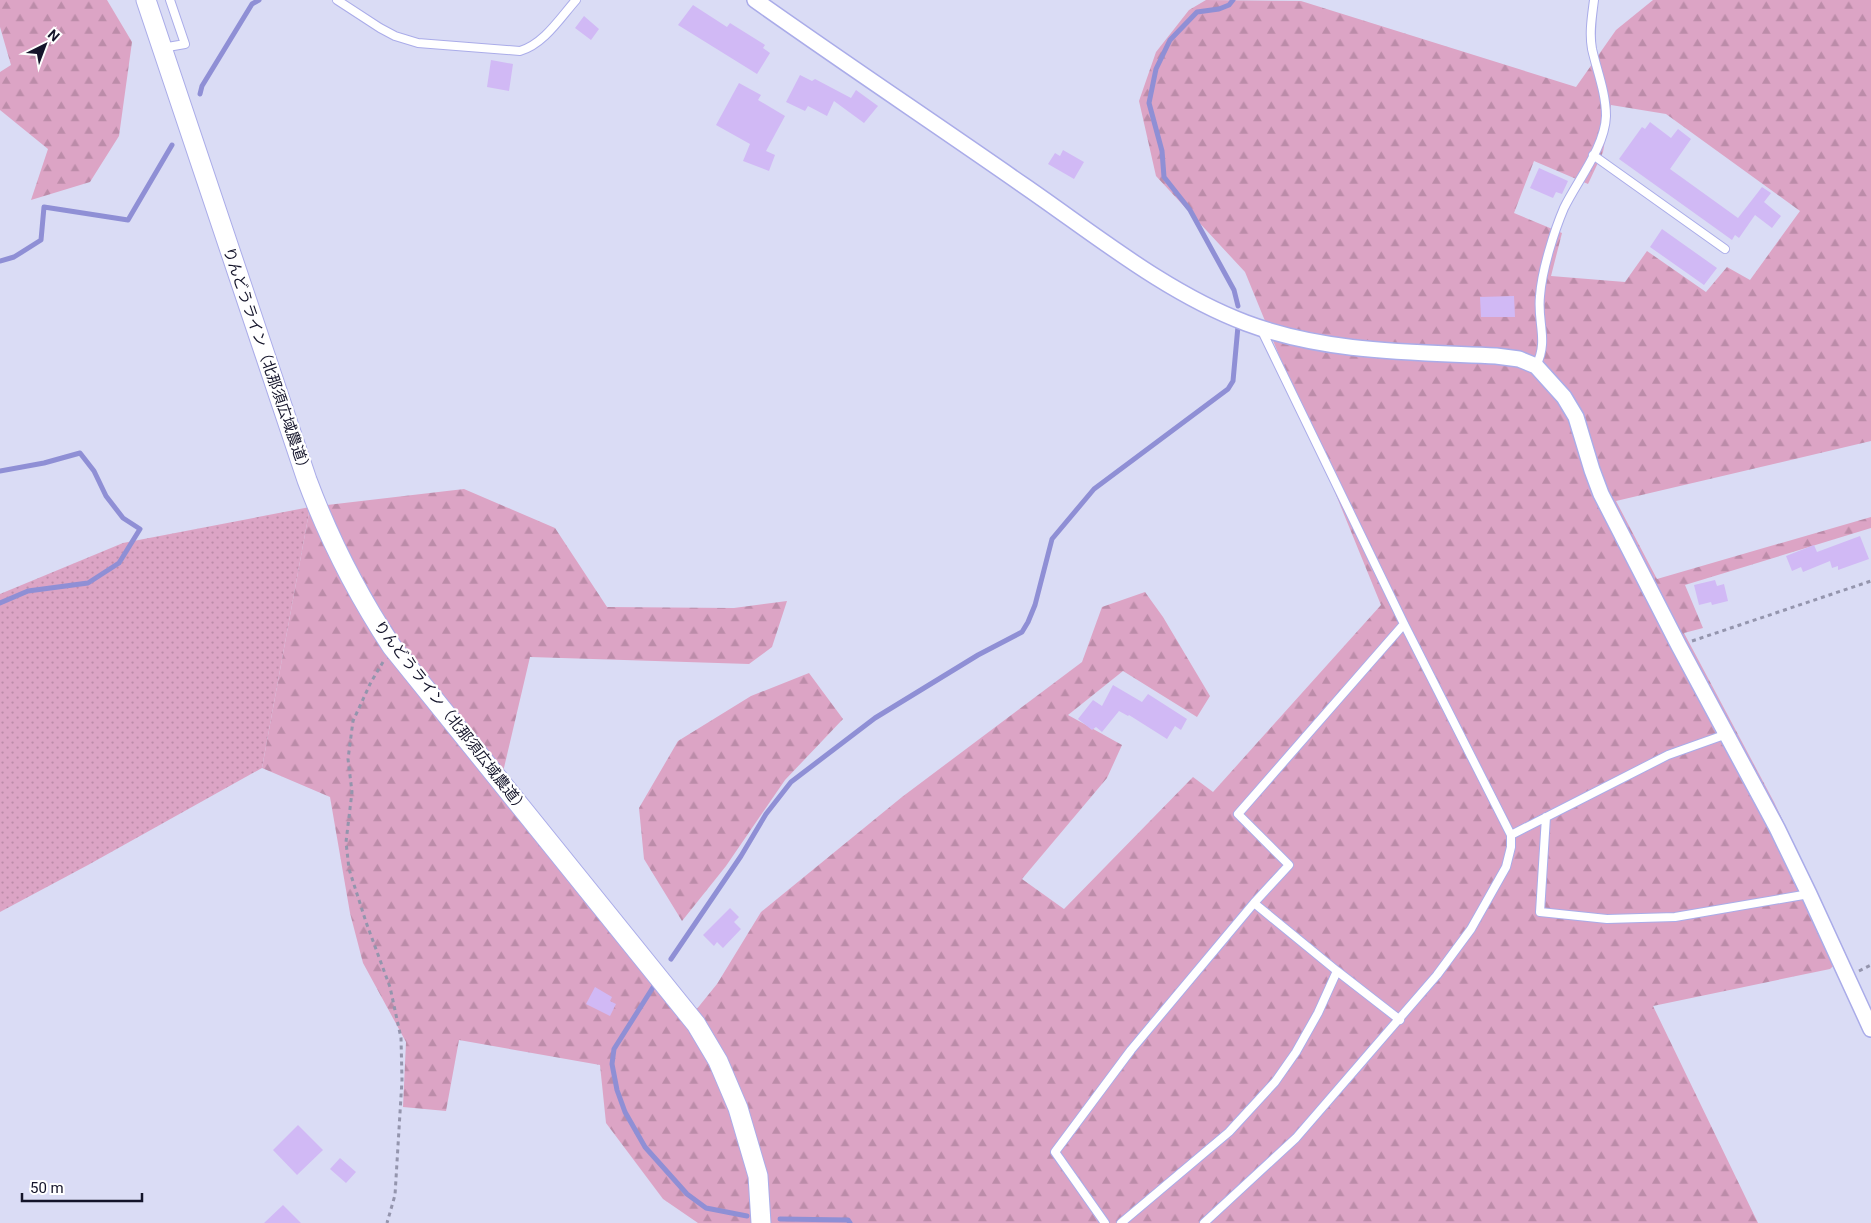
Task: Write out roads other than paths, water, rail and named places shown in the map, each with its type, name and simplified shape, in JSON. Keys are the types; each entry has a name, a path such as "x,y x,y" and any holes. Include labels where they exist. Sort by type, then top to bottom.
{"street":[{"name":"りんどうライン（北那須広域農道）","path":"146,0 321,516 352,582 368,612 392,647 696,1024 718,1061 738,1108 758,1176 762,1223"},
{"path":"755,0 1143,268 1184,294 1214,310 1260,327 1306,340 1348,348 1496,356 1518,359 1536,366 1564,397 1576,417 1592,470 1602,494 1679,646 1810,894 1871,1029"}],"lane":[{"path":"162,48 185,44 170,0"},
{"path":"337,0 395,36 418,43 520,51 531,48 540,41 576,0"},
{"path":"1536,366 1542,354 1540,296 1549,251 1564,208 1587,169 1604,130 1606,116 1604,97 1592,46 1591,21 1594,0"},
{"path":"1593,155 1725,249"},
{"path":"1204,1223 1296,1138 1438,974 1471,929 1506,867 1511,847 1511,835 1404,624 1260,327"},
{"path":"1105,1223 1055,1152 1131,1050 1254,903 1289,865 1238,814 1404,624"},
{"path":"1511,835 1668,755 1727,734"},
{"path":"1546,817 1540,912 1607,919 1675,917 1810,894"},
{"path":"1254,903 1400,1020"},
{"path":"1121,1223 1228,1132 1275,1082 1296,1052 1337,971"}],"waterway":[{"path":"200,94 202,86 252,4 259,0"},
{"path":"1233,0 1229,5 1219,9 1197,12 1170,40 1156,69 1149,103 1162,151 1164,177 1190,210 1234,290 1238,306"},
{"path":"0,261 14,257 41,240 44,207 128,220 172,145"},
{"path":"671,959 741,856 766,814 791,782 875,718 978,655 1022,632 1035,605 1052,539 1094,489 1228,389 1233,381 1238,326"},
{"path":"0,471 44,463 80,453 94,471 106,496 123,518 140,529 119,563 88,583 28,591 0,603"},
{"path":"657,981 614,1049 612,1064 617,1090 625,1112 645,1147 687,1194 706,1208 747,1216"},
{"path":"780,1219 848,1220 850,1223"}]}
